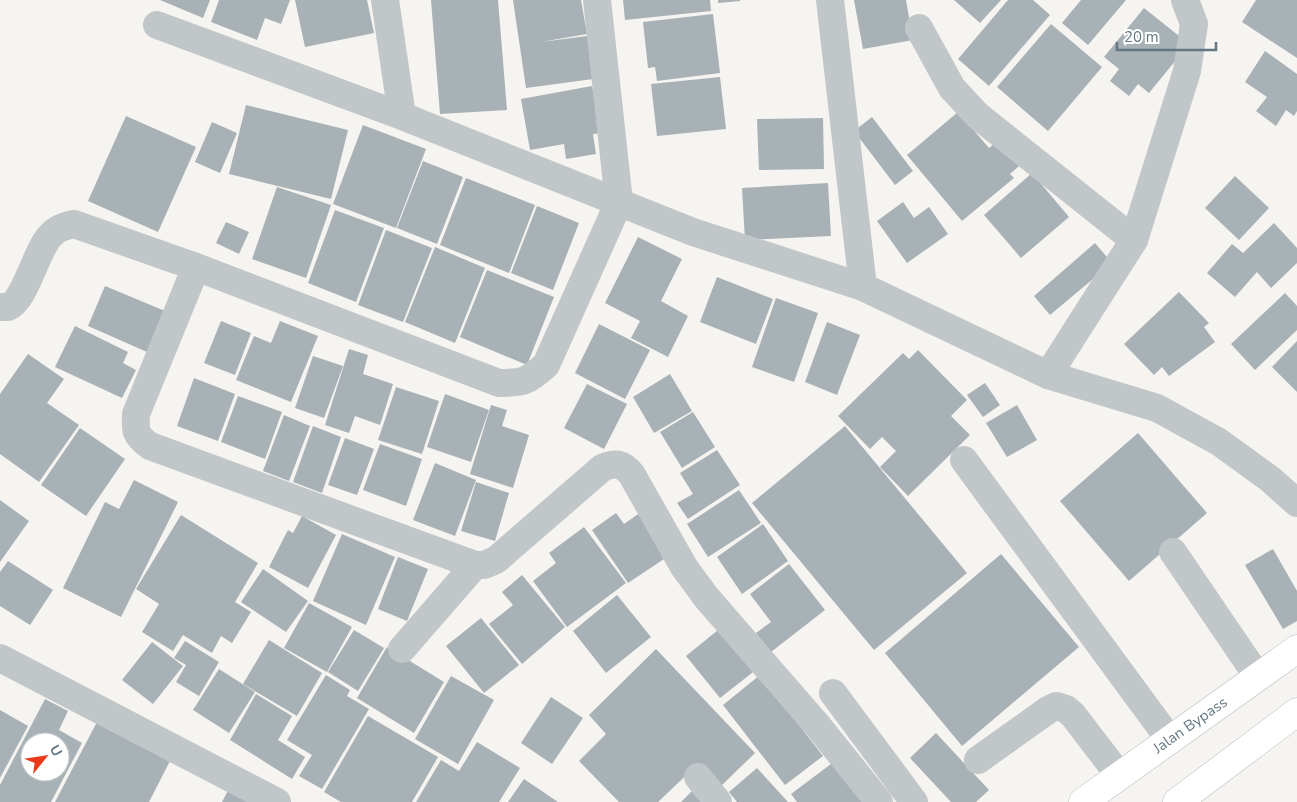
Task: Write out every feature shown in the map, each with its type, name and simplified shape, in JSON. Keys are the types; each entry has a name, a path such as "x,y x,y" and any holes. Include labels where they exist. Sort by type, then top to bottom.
{"highway":[{"name":"Jalan Bypass","path":"1083,802 1297,649"},
{"path":"1177,802 1297,713"}],"street":[{"path":"385,0 402,116"},
{"path":"0,307 9,306 19,298 43,245 50,235 61,227 74,224 196,267 498,383 518,383 534,376 546,364 619,202 597,0"},
{"path":"830,0 863,287"},
{"path":"1048,375 1134,240 1187,71 1195,8"},
{"path":"157,25 402,116 693,232 863,287 1048,375 1158,408 1219,442 1297,503"},
{"path":"920,28 952,88 977,115 1134,240"},
{"path":"196,267 136,414 135,428 139,437 150,446 475,565 490,563 496,560 602,468 611,464 619,464 627,468 684,567 706,597 818,726 879,802"},
{"path":"964,460 1170,740"},
{"path":"1173,552 1258,677"},
{"path":"402,649 475,565"},
{"path":"0,658 277,802"},
{"path":"833,693 914,802"},
{"path":"978,760 1056,706 1066,709 1073,715 1120,775"},
{"path":"698,777 718,802"}],"building":[{"path":"160,0 210,0 203,18"},
{"path":"219,0 290,0 281,24 265,18 257,40 211,22"},
{"path":"295,0 367,0 374,33 305,47"},
{"path":"431,0 498,0 507,110 440,114"},
{"path":"513,0 581,0 587,34 541,42 587,36 593,79 526,88"},
{"path":"623,0 710,0 711,11 625,20"},
{"path":"718,0 740,0 740,1 718,3"},
{"path":"854,0 906,0 913,40 863,49"},
{"path":"954,0 1001,0 980,23"},
{"path":"1008,0 1033,0 1050,15 989,86 958,59"},
{"path":"1081,0 1126,0 1088,45 1062,23"},
{"path":"1256,0 1297,0 1297,58 1242,22"},
{"path":"1144,8 1189,44 1149,93 1138,84 1129,96 1110,81 1119,69 1104,57"},
{"path":"713,14 720,73 657,81 655,67 648,68 643,22"},
{"path":"1051,24 1102,67 1048,131 997,87"},
{"path":"1265,51 1297,74 1297,111 1294,116 1286,110 1276,126 1256,111 1267,97 1245,82"},
{"path":"720,77 726,129 657,136 651,84"},
{"path":"592,86 601,133 593,134 596,154 566,159 564,144 530,150 521,99"},
{"path":"246,105 348,130 331,199 229,174"},
{"path":"958,112 989,148 998,141 1019,166 1010,174 1014,178 962,221 907,155"},
{"path":"126,116 196,147 158,232 88,201"},
{"path":"872,117 913,171 895,185 854,131"},
{"path":"823,118 824,169 759,170 757,119"},
{"path":"212,122 237,133 220,173 195,162"},
{"path":"363,125 426,149 396,228 333,204"},
{"path":"423,161 463,177 437,244 397,228"},
{"path":"1032,173 1069,217 1021,258 984,215"},
{"path":"1235,176 1269,208 1239,240 1205,208"},
{"path":"466,178 535,205 509,273 440,245"},
{"path":"828,183 831,236 745,240 742,188"},
{"path":"277,187 331,205 306,278 252,259"},
{"path":"903,202 914,218 929,207 948,234 907,263 877,221"},
{"path":"537,206 579,223 553,290 511,273"},
{"path":"335,210 384,228 356,302 308,283"},
{"path":"226,222 249,232 239,254 216,243"},
{"path":"1274,223 1297,248 1297,263 1271,288 1257,272 1235,297 1207,273 1232,244 1243,253"},
{"path":"386,230 432,248 403,322 358,305"},
{"path":"638,237 682,259 661,301 688,316 668,357 631,338 640,321 605,303"},
{"path":"1095,243 1112,263 1050,315 1034,296"},
{"path":"435,247 485,268 455,343 405,322"},
{"path":"487,270 554,297 527,365 460,337"},
{"path":"717,277 773,299 756,344 700,322"},
{"path":"105,286 165,311 147,352 88,326"},
{"path":"1179,292 1209,323 1204,327 1215,342 1169,376 1162,367 1154,375 1124,344"},
{"path":"1285,293 1297,306 1297,330 1255,370 1231,344"},
{"path":"776,298 818,313 794,382 752,367"},
{"path":"221,321 251,333 235,375 204,363"},
{"path":"280,321 318,336 291,402 236,380 254,336 271,343"},
{"path":"827,322 860,335 837,395 805,382"},
{"path":"599,324 650,350 625,399 575,373"},
{"path":"75,326 128,352 123,363 136,370 122,398 55,367"},
{"path":"1297,341 1297,392 1272,367"},
{"path":"349,349 368,355 363,374 393,384 380,425 355,416 349,433 325,425"},
{"path":"918,350 967,400 951,416 970,435 908,496 880,467 896,451 882,437 870,449 838,416 903,353 909,359"},
{"path":"28,354 64,379 47,403 79,425 39,482 0,454 0,394"},
{"path":"313,356 343,366 324,418 295,408"},
{"path":"670,374 692,411 654,433 633,397"},
{"path":"194,378 235,394 218,441 177,426"},
{"path":"985,383 1000,405 983,417 967,395"},
{"path":"587,384 627,404 604,449 564,428"},
{"path":"396,387 439,401 422,454 378,440"},
{"path":"445,394 489,410 471,462 427,447"},
{"path":"238,396 282,412 265,459 221,442"},
{"path":"491,405 507,410 502,426 529,435 513,488 470,474"},
{"path":"1017,405 1037,440 1007,457 986,423"},
{"path":"693,412 715,447 682,468 660,432"},
{"path":"284,415 310,426 289,481 263,471"},
{"path":"313,426 341,437 322,493 293,482"},
{"path":"845,426 967,573 874,650 752,503"},
{"path":"80,428 125,459 86,516 41,485"},
{"path":"1138,433 1207,513 1129,581 1060,501"},
{"path":"345,438 374,449 357,495 328,485"},
{"path":"380,444 422,459 406,506 363,490"},
{"path":"717,450 740,485 688,519 677,503 693,494 680,473"},
{"path":"435,463 476,480 455,536 413,520"},
{"path":"134,480 178,502 121,617 63,588 105,502 119,509"},
{"path":"476,482 509,493 495,541 461,531"},
{"path":"739,490 761,523 708,557 687,524"},
{"path":"0,500 29,521 0,562"},
{"path":"641,512 670,555 628,583 592,530 616,513 624,524"},
{"path":"181,515 258,563 235,602 251,612 232,643 221,636 212,653 183,635 173,651 142,632 159,604 136,589"},
{"path":"302,516 336,535 308,588 269,567 288,530 293,533"},
{"path":"763,524 788,561 742,594 717,557"},
{"path":"584,527 626,583 567,627 533,581 556,563 549,553"},
{"path":"342,534 395,557 366,625 313,601"},
{"path":"1273,549 1297,591 1297,621 1283,629 1245,565"},
{"path":"1001,554 1079,647 962,746 885,653"},
{"path":"398,557 428,569 407,621 378,609"},
{"path":"8,561 53,590 30,625 0,606 0,572"},
{"path":"789,564 825,610 771,652 756,633 771,622 750,594"},
{"path":"263,569 308,601 286,632 241,602"},
{"path":"522,575 565,627 522,664 489,624 513,605 502,592"},
{"path":"617,595 651,637 606,673 573,631"},
{"path":"309,603 352,627 327,672 284,648"},
{"path":"481,618 519,665 484,693 446,646"},
{"path":"723,626 757,669 720,698 686,656"},
{"path":"354,630 384,648 358,691 328,672"},
{"path":"269,640 322,673 297,716 243,684"},
{"path":"185,641 219,662 199,696 176,682 186,665 174,658"},
{"path":"152,642 183,666 153,704 122,680"},
{"path":"387,647 444,682 414,733 357,698"},
{"path":"656,649 755,753 721,786 699,763 658,802 619,802 579,761 606,734 589,715"},
{"path":"219,669 255,692 229,733 193,710"},
{"path":"326,675 350,690 347,696 369,709 322,789 299,776 312,755 287,740"},
{"path":"760,675 823,756 785,785 723,705"},
{"path":"451,676 494,700 458,764 415,739"},
{"path":"256,694 292,716 278,740 305,757 292,779 230,740"},
{"path":"551,697 583,718 552,764 521,743"},
{"path":"45,699 68,711 59,730 63,732 28,732"},
{"path":"0,710 28,726 25,732 20,732 20,741 0,778"},
{"path":"368,716 438,757 412,802 341,802 324,792"},
{"path":"98,720 171,759 149,802 55,802 65,782 70,782 70,773"},
{"path":"936,733 989,790 976,802 951,802 910,758"},
{"path":"70,736 82,743 70,766"},
{"path":"477,742 520,768 499,802 416,802 441,760 459,771"},
{"path":"20,747 20,782 62,782 51,802 0,802 0,785"},
{"path":"839,758 868,802 797,802 791,794"},
{"path":"757,768 788,802 737,802 729,792"},
{"path":"524,779 558,802 508,802"},
{"path":"231,785 267,802 222,802"},
{"path":"696,787 710,802 681,802"}]}
